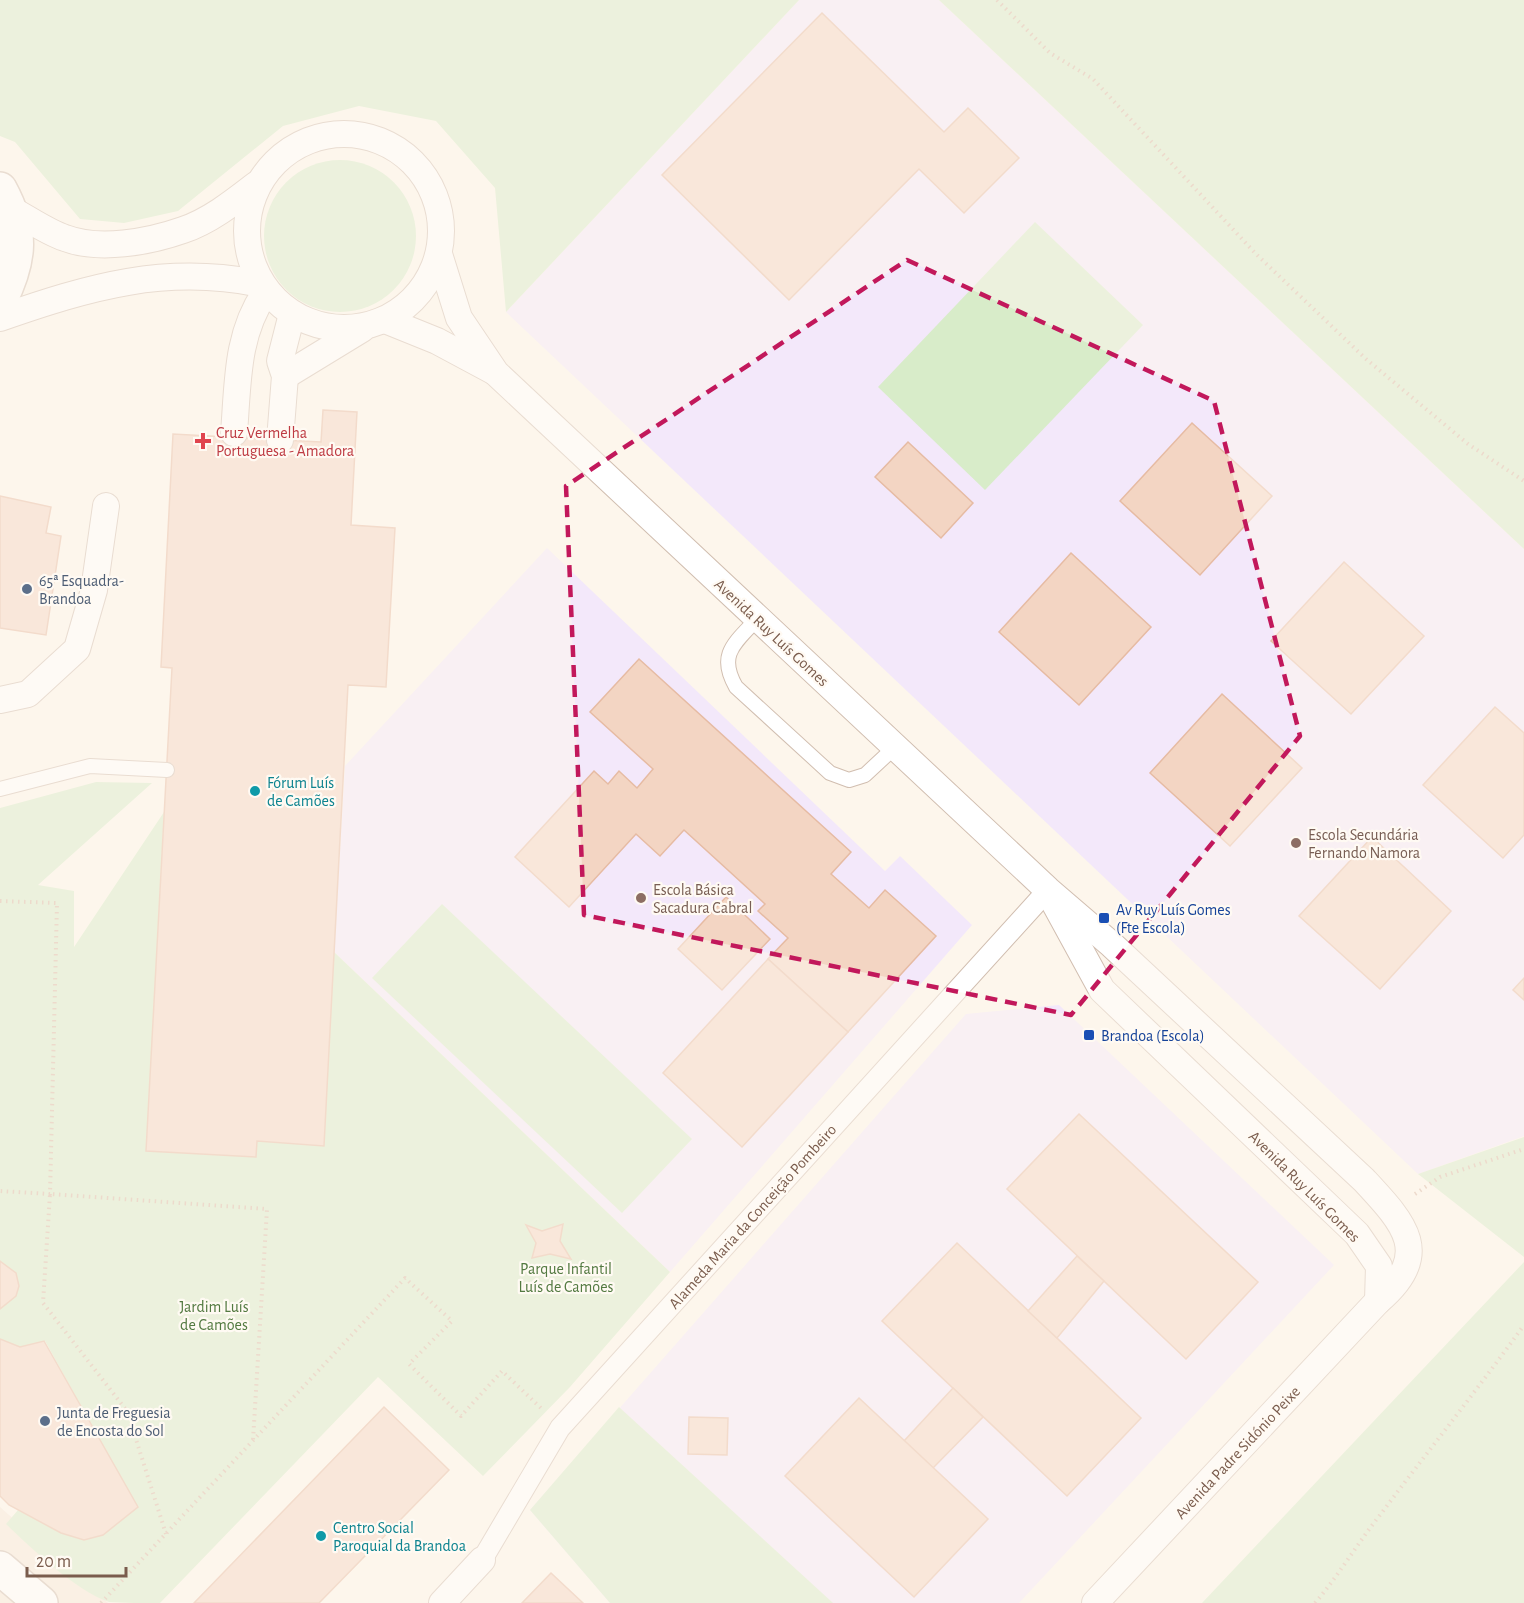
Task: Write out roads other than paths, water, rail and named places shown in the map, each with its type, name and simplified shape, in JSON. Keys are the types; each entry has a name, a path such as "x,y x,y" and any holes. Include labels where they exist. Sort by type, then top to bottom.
{"street":[{"path":"263,289 253,269 246,240 248,211 258,184 276,159 302,142 332,134 364,135 393,146 417,166 434,193 441,223 439,254 428,281 410,304 285,376"},
{"path":"6,199 65,238 95,244 136,241 184,230 226,207 258,184"},
{"path":"0,302 13,274 18,242 6,199"},
{"name":"Avenida Ruy Luís Gomes","path":"439,254 459,318 496,373 1048,890 1112,945 1364,1180 1392,1210 1405,1234 1410,1250 1407,1269 1394,1287 1378,1301"},
{"path":"0,318 94,287 138,279 186,275 232,278 263,289 292,314 315,325 332,328 376,323"},
{"path":"234,433 241,350 251,314 263,289"},
{"path":"280,440 285,376 280,361 292,314"},
{"name":"Avenida Ruy Luís Gomes","path":"376,323 436,340 496,373"},
{"path":"0,700 28,694 77,649 94,590 106,506"},
{"name":"Avenida Ruy Luís Gomes","path":"1048,890 1102,990 1357,1234 1379,1266 1378,1301"},
{"name":"Alameda Maria da Conceição Pombeiro","path":"482,1560 560,1428 1048,890"},
{"name":"Avenida Padre Sidónio Peixe","path":"1095,1603 1378,1301"},
{"path":"442,1603 482,1560"},
{"path":"0,1568 41,1603"}],"lane":[{"path":"758,618 735,642 727,656 727,672 736,687 830,773 849,780 865,775 895,747"},
{"path":"0,789 90,766 167,771"}],"place":[{"name":"Cruz Vermelha Portuguesa - Amadora","path":"203,441"},
{"name":"65ª Esquadra- Brandoa","path":"27,589"},
{"name":"Fórum Luís de Camões","path":"255,791"},
{"name":"Escola Secundária Fernando Namora","path":"1296,843"},
{"name":"Escola Básica Sacadura Cabral","path":"641,898"},
{"name":"Av Ruy Luís Gomes (Fte Escola)","path":"1104,918"},
{"name":"Brandoa (Escola)","path":"1089,1035"},
{"name":"Junta de Freguesia de Encosta do Sol","path":"45,1421"},
{"name":"Centro Social Paroquial da Brandoa","path":"321,1536"}],"park label":[{"name":"Parque Infantil Luís de Camões","path":"566,1277"},
{"name":"Jardim Luís de Camões","path":"214,1315"}]}
